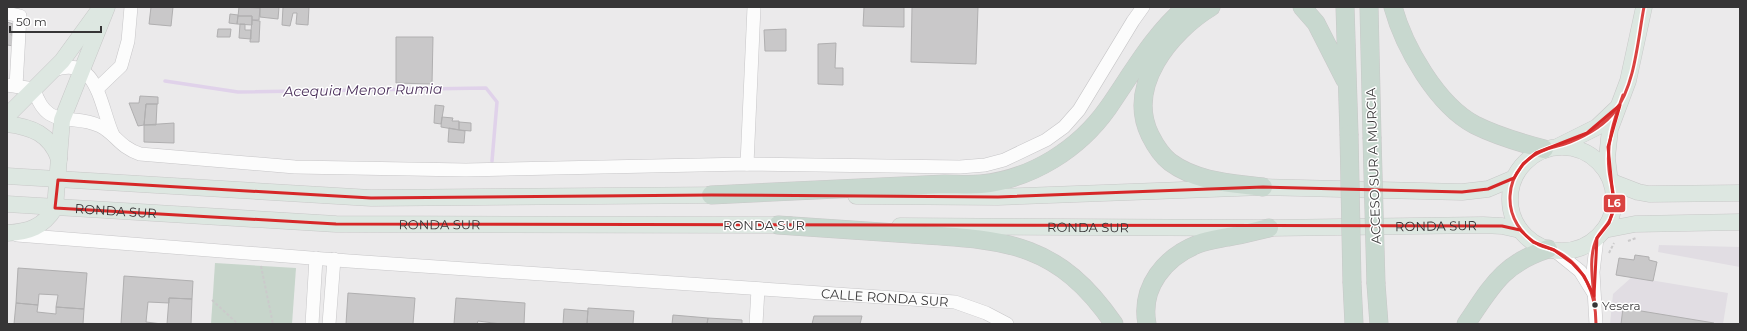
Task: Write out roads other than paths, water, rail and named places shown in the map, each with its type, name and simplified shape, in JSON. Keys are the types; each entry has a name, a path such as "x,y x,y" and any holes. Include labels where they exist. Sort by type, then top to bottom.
{"highway":[{"path":"711,195 937,184 980,184 1018,176 1050,162 1078,142 1107,109 1154,39 1171,20 1186,7"},
{"path":"1210,7 1180,32 1159,57 1145,87 1143,96 1143,117 1153,141 1170,162 1198,176 1263,188"},
{"path":"1302,7 1316,23 1348,84"},
{"name":"ACCESO SUR A MURCIA","path":"1345,7 1354,324"},
{"name":"ACCESO SUR A MURCIA","path":"1369,7 1376,284 1379,324"},
{"path":"1393,7 1403,34 1419,64 1446,101 1474,124 1517,141 1552,148"},
{"path":"778,225 978,238 1018,246 1037,253 1070,274 1096,298 1114,324"},
{"path":"1146,324 1145,311 1148,293 1159,271 1169,260 1181,252 1208,240 1269,228"},
{"path":"1466,324 1491,286 1513,264 1529,255 1551,250"}],"main road":[{"path":"7,116 52,71 102,7"},
{"path":"7,234 25,232 40,226 49,218 55,208 62,120 107,7"},
{"path":"1601,234 1614,207 1607,158 1609,139 1628,80 1644,7"},
{"name":"RONDA SUR","path":"1551,250 1533,242 1520,230 1510,205 1510,196 1514,178 1526,161 1597,127 1620,105"},
{"path":"7,124 22,126 45,136 55,146 59,159"},
{"path":"1552,148 1576,148 1592,155 1610,178 1638,192 1649,194 1740,193"},
{"name":"RONDA SUR","path":"7,176 370,198 711,195 998,197 1263,188 1462,192 1488,189 1514,178"},
{"name":"RONDA SUR","path":"7,204 336,224 1269,228 1483,225 1502,226 1520,230"},
{"path":"1551,250 1577,249 1601,234 1635,224 1740,222"}],"street":[{"path":"79,121 93,112 99,93 121,66 128,41 131,7"},
{"path":"747,164 754,7"},
{"path":"7,13 20,16 12,86 34,89 41,105 47,111 62,120 91,122 102,127 128,150 140,154 295,168 466,170 747,164 960,167 985,165 1004,160 1046,140 1064,127 1079,110 1143,7"},
{"path":"52,71 62,67 81,70 92,78 99,93 107,122 114,137"},
{"name":"CALLE RONDA SUR","path":"7,234 316,258 955,302 986,313 1004,323"},
{"path":"1596,324 1594,260 1601,234"},
{"path":"1551,250 1580,271 1588,282 1594,296"},
{"path":"312,324 316,258"},
{"path":"329,324 334,259"},
{"path":"756,324 758,289"}],"waterway":[{"name":"Acequia Menor Rumia","path":"165,81 238,92 486,88 497,102 492,161"}],"place":[{"name":"Yesera","path":"1595,305"}]}
